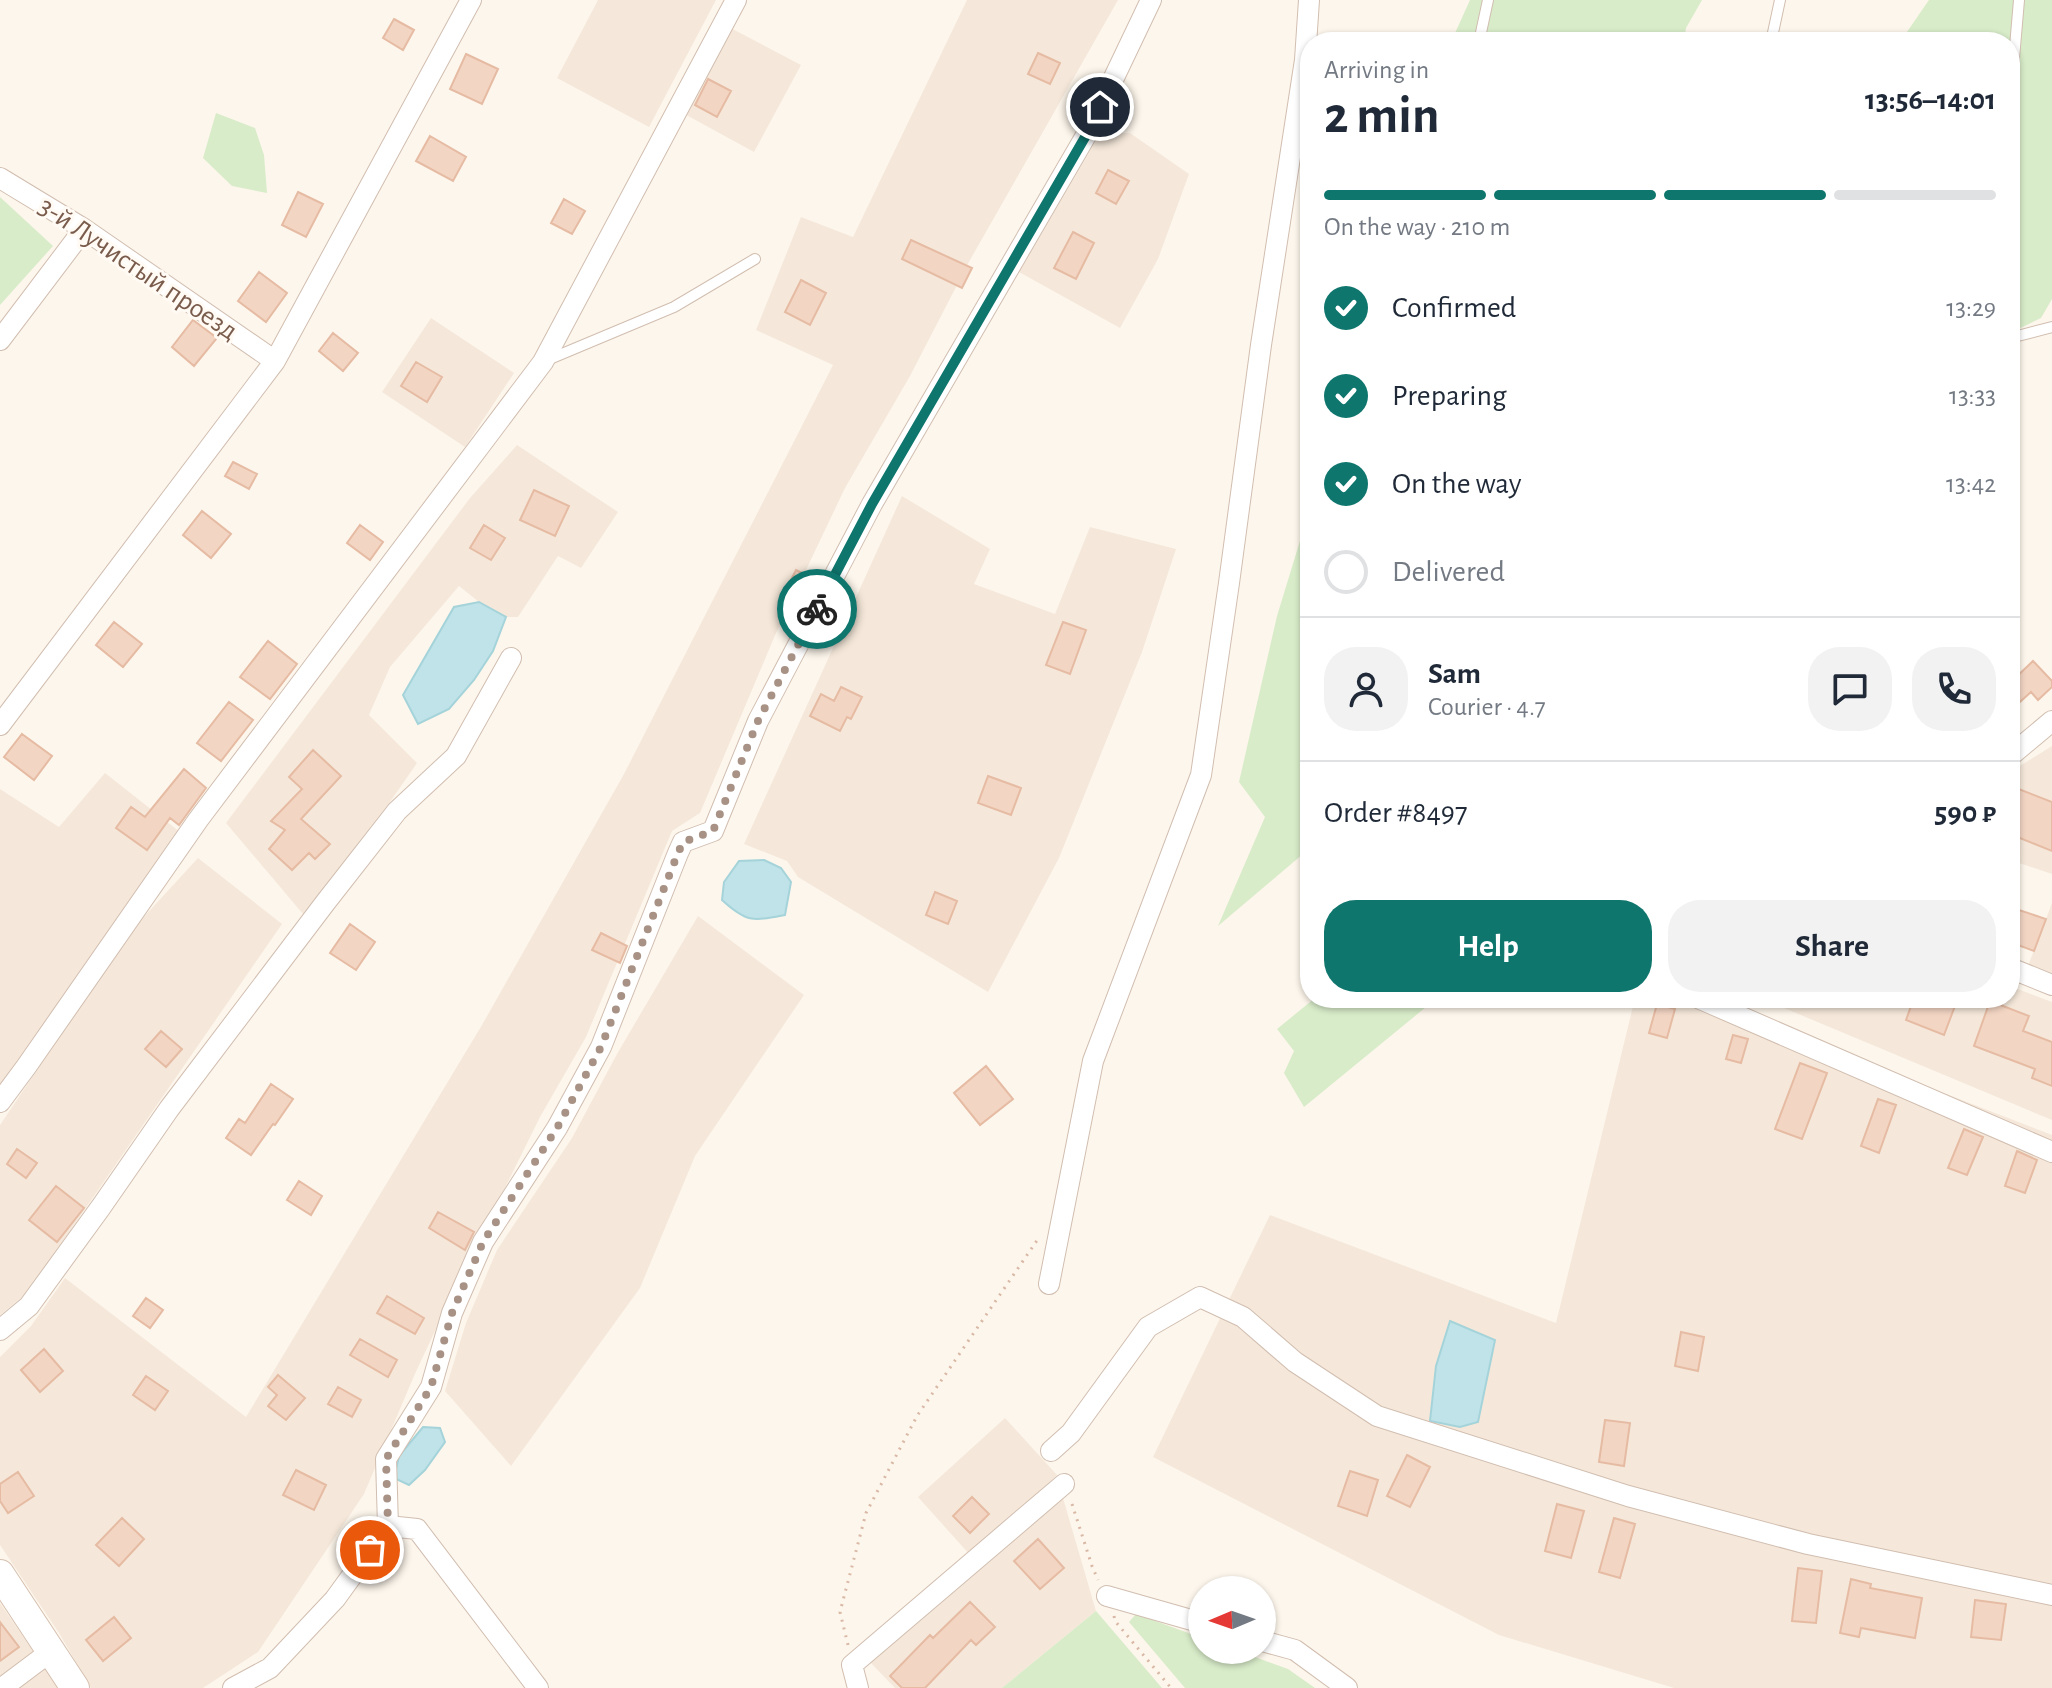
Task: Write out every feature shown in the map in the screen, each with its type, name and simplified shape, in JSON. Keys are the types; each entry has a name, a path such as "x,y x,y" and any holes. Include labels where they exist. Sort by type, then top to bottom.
{"street":[{"path":"0,725 275,361 471,0"},
{"path":"0,1102 198,820 543,362 736,0"},
{"path":"233,1688 270,1668 335,1599 388,1526 386,1459 431,1387 452,1313 483,1242 557,1128 601,1047 683,842 713,831 758,721 836,572 872,504 1088,132 1151,0"},
{"path":"1307,32 1309,0"},
{"path":"1049,1284 1093,1061 1201,775 1300,92"},
{"name":"3-й Лучистый проезд","path":"0,178 84,229 275,361"},
{"path":"0,340 84,229"},
{"path":"0,1330 29,1306 222,1037 397,811 456,756 511,658"},
{"path":"2020,748 2052,721"},
{"path":"2020,972 2052,985"},
{"path":"1721,1008 2052,1152"},
{"path":"1051,1451 1071,1433 1148,1327 1200,1297 1243,1317 1295,1362 1377,1416 1628,1496 1808,1544 2052,1595"},
{"path":"858,1688 852,1665 1064,1484"},
{"path":"388,1526 417,1529 538,1688"},
{"path":"0,1574 75,1688"},
{"path":"1107,1596 1188,1619"},
{"path":"1276,1645 1295,1650 1347,1688"},
{"path":"2,1688 50,1652"}],"lane":[{"path":"1481,32 1488,0"},
{"path":"1773,32 1780,0"},
{"path":"2016,32 2019,0"},
{"path":"543,362 674,307 755,259"},
{"path":"2020,335 2052,327"}],"path":[{"path":"852,1665 840,1612 866,1513 917,1416 1042,1234 1064,1210"},
{"path":"1064,1484 1115,1621 1171,1688"}],"shaded area":[{"path":"598,0 716,0 649,127 557,78"},
{"path":"967,0 1118,0 845,488 776,633 700,813 672,831 586,1037 540,1117 449,1301 364,1494 258,1652 203,1688 91,1688 59,1633 0,1545 0,1357 31,1326 65,1278 246,1417 482,1025 624,774 833,365 756,330 801,217 853,237"},
{"path":"725,25 801,65 754,152 679,111"},
{"path":"1130,133 1189,174 1158,259 1120,328 1019,272 1100,134"},
{"path":"431,318 514,373 465,447 382,392"},
{"path":"517,445 618,512 581,568 558,556 518,617 506,617 459,586 390,667 369,715 417,763 308,920 226,823 470,498"},
{"path":"902,496 990,549 974,584 1055,614 1090,527 1176,549 1142,652 1059,858 988,992 798,877 787,861 744,844"},
{"path":"2052,746 2052,874 2020,863 2020,766"},
{"path":"105,773 180,832 0,1084 0,789 59,827"},
{"path":"198,858 282,924 27,1293 0,1315 0,1125 130,932"},
{"path":"2052,903 2052,975 2028,966"},
{"path":"698,916 804,995 695,1156 640,1288 511,1466 445,1391 466,1323 497,1250 572,1138"},
{"path":"2020,990 2052,1002 2052,1120 1784,1008 2020,1008"},
{"path":"1633,1008 1725,1008 2052,1135 2052,1688 1674,1688 1499,1635 1153,1457 1270,1215 1556,1323"},
{"path":"1005,1418 1057,1475 970,1555 918,1497"},
{"path":"1063,1498 1096,1611 1002,1688 895,1688 869,1661"},
{"path":"0,1603 39,1660 58,1688 0,1688"}],"green space":[{"path":"1470,0 1702,0 1685,32 1456,32"},
{"path":"1929,0 2052,0 2052,299 2041,318 2020,328 2020,32 1907,32"},
{"path":"216,113 255,128 264,155 267,193 232,186 203,158"},
{"path":"0,197 53,246 0,305"},
{"path":"1300,541 1300,856 1218,926 1265,817 1239,782 1277,616"},
{"path":"1303,1008 1425,1008 1304,1107 1284,1073 1294,1051 1277,1029"},
{"path":"1096,1611 1162,1688 1002,1688"},
{"path":"1136,1614 1188,1633 1188,1664 1274,1664 1288,1669 1315,1688 1185,1688 1129,1622"}],"water":[{"path":"479,602 506,617 493,651 449,709 418,724 403,695 454,607"},
{"path":"764,860 781,868 791,882 785,915 765,918 744,916 722,900 724,882 739,861"},
{"path":"1450,1321 1495,1340 1478,1422 1460,1427 1430,1421 1436,1366"},
{"path":"423,1427 440,1428 445,1442 425,1470 409,1485 394,1478 399,1456"}],"building":[{"path":"394,19 414,30 403,50 383,38"},
{"path":"1038,53 1060,63 1050,84 1028,74"},
{"path":"466,54 498,69 482,104 450,89"},
{"path":"708,79 731,91 717,117 695,105"},
{"path":"430,136 466,157 453,181 416,161"},
{"path":"1108,170 1129,181 1116,204 1096,193"},
{"path":"298,192 323,204 306,237 282,225"},
{"path":"564,199 585,211 572,234 551,223"},
{"path":"1073,232 1094,243 1076,279 1054,268"},
{"path":"911,240 972,268 962,288 902,259"},
{"path":"259,272 287,293 266,322 238,301"},
{"path":"801,280 826,293 810,325 785,312"},
{"path":"193,320 217,338 194,366 172,347"},
{"path":"333,333 358,353 343,371 319,351"},
{"path":"416,362 442,377 427,402 401,386"},
{"path":"233,462 257,474 249,489 225,476"},
{"path":"534,490 569,506 555,536 520,520"},
{"path":"202,511 231,534 211,558 183,535"},
{"path":"360,525 383,542 370,560 347,543"},
{"path":"484,525 505,538 491,560 470,548"},
{"path":"796,570 817,581 803,608 782,597"},
{"path":"114,622 142,644 123,667 96,645"},
{"path":"1063,622 1086,630 1070,674 1046,665"},
{"path":"268,641 297,664 270,699 240,677"},
{"path":"2033,661 2052,681 2052,687 2038,700 2031,692 2020,702 2020,673"},
{"path":"841,687 862,697 851,719 847,717 840,731 810,716 821,694 834,701"},
{"path":"229,702 253,720 221,761 197,743"},
{"path":"22,734 52,756 34,780 4,757"},
{"path":"313,750 341,776 301,819 330,844 315,859 309,853 292,870 269,849 285,830 271,821 302,789 289,777"},
{"path":"184,769 206,788 179,825 170,818 147,850 116,828 131,807 145,817"},
{"path":"988,776 1021,788 1011,815 978,803"},
{"path":"2020,790 2052,802 2052,851 2020,838"},
{"path":"935,892 957,901 948,924 926,915"},
{"path":"2020,910 2046,919 2034,951 2020,946"},
{"path":"350,924 375,942 356,970 330,953"},
{"path":"601,933 627,946 620,963 592,950"},
{"path":"1656,1008 1675,1009 1667,1038 1649,1033"},
{"path":"1910,1008 1954,1008 1944,1035 1906,1020"},
{"path":"1988,1008 2008,1008 2029,1016 2023,1031 2052,1042 2052,1086 2032,1078 2035,1069 1974,1046"},
{"path":"161,1031 182,1049 166,1067 145,1049"},
{"path":"1733,1035 1748,1039 1741,1063 1726,1059"},
{"path":"1800,1063 1827,1073 1802,1139 1775,1129"},
{"path":"986,1066 1013,1099 980,1125 954,1093"},
{"path":"271,1084 293,1099 251,1155 226,1138 239,1119 245,1123"},
{"path":"1878,1099 1896,1105 1879,1153 1861,1146"},
{"path":"1964,1129 1983,1137 1967,1175 1948,1168"},
{"path":"17,1149 37,1163 26,1178 7,1164"},
{"path":"2017,1151 2037,1160 2025,1193 2005,1186"},
{"path":"299,1181 322,1196 311,1215 287,1200"},
{"path":"56,1186 84,1208 57,1242 29,1220"},
{"path":"438,1212 474,1232 465,1250 429,1228"},
{"path":"387,1296 424,1318 415,1334 377,1313"},
{"path":"146,1298 163,1310 150,1328 133,1316"},
{"path":"1681,1332 1704,1337 1698,1371 1675,1366"},
{"path":"360,1339 397,1360 388,1377 350,1355"},
{"path":"44,1349 63,1371 40,1392 21,1370"},
{"path":"278,1375 305,1398 286,1420 268,1406 277,1395 268,1387"},
{"path":"146,1376 168,1391 155,1410 133,1395"},
{"path":"338,1387 361,1400 352,1417 328,1404"},
{"path":"1605,1420 1630,1423 1624,1466 1599,1462"},
{"path":"1407,1455 1430,1467 1410,1507 1387,1496"},
{"path":"296,1470 326,1485 314,1510 283,1495"},
{"path":"1350,1471 1378,1480 1367,1516 1338,1506"},
{"path":"18,1472 34,1496 8,1513 0,1501 0,1484"},
{"path":"972,1497 989,1514 970,1533 953,1516"},
{"path":"1557,1504 1584,1511 1571,1558 1545,1551"},
{"path":"122,1518 144,1539 119,1566 96,1545"},
{"path":"1614,1518 1635,1524 1620,1578 1599,1572"},
{"path":"1038,1539 1064,1568 1040,1589 1014,1561"},
{"path":"1798,1568 1822,1571 1816,1623 1792,1621"},
{"path":"1851,1579 1871,1584 1870,1588 1922,1598 1915,1638 1861,1628 1859,1637 1840,1633"},
{"path":"1975,1600 2006,1604 2001,1640 1971,1637"},
{"path":"970,1602 995,1627 976,1645 971,1640 925,1688 902,1688 890,1676 930,1635 933,1638"},
{"path":"114,1617 131,1638 103,1661 86,1640"},
{"path":"0,1622 19,1647 0,1661"}],"way so far":[{"path":"370,1550 388,1526 386,1459 431,1387 452,1313 483,1242 557,1128 601,1047 683,842 713,831 758,721 817,609"}],"route":[{"path":"817,609 872,504 1100,107"}]}
